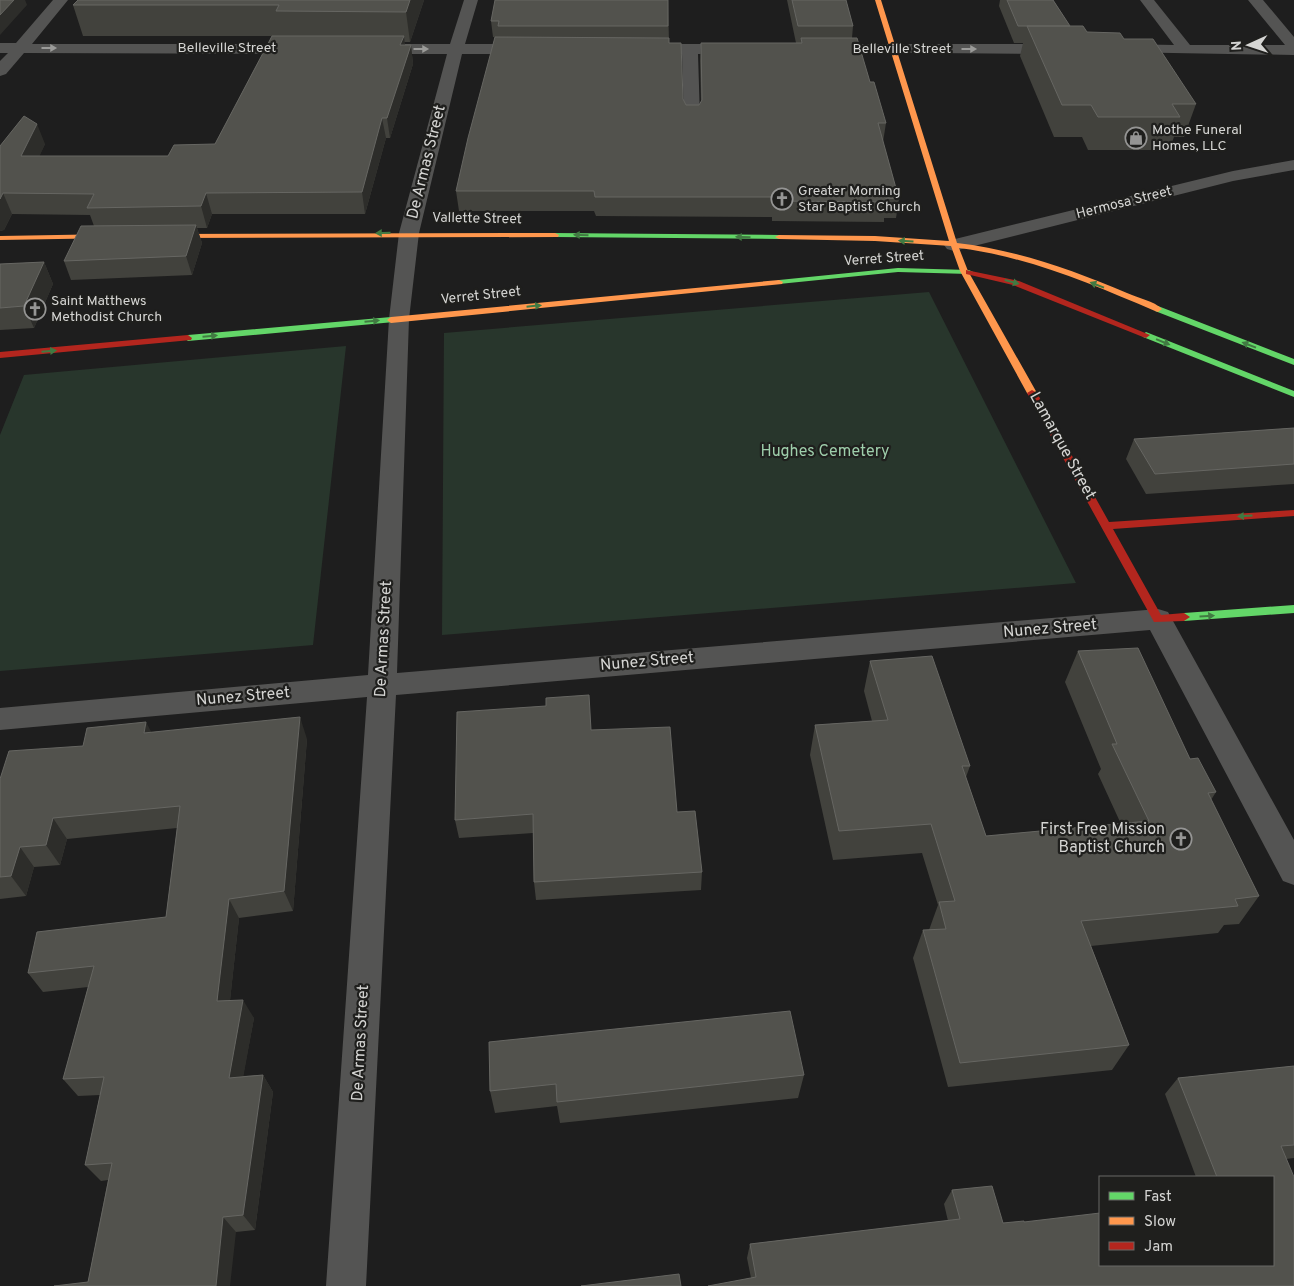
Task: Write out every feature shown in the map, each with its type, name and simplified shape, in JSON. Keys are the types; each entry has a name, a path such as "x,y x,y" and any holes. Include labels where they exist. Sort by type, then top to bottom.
{"main road":[{"name":"Lamarque Street","path":"878,0 954,245 964,271 1158,620"},
{"name":"Vallette Street","path":"150,236 409,233 881,240 954,245 1010,253 1036,261 1294,362"},
{"path":"0,238 130,236"},
{"name":"Verret Street","path":"0,355 399,319 898,270 964,271 1016,283 1294,394"},
{"path":"1106,526 1294,513"},
{"name":"Nunez Street","path":"1158,620 1294,609"}],"street":[{"path":"0,71 61,0"},
{"name":"De Armas Street","path":"346,1286 382,685 399,319 409,233 456,49 471,0"},
{"path":"1147,0 1185,49"},
{"path":"1255,0 1294,49"},
{"name":"Belleville Street","path":"0,48 317,49"},
{"path":"357,49 544,49"},
{"path":"631,49 748,49"},
{"path":"690,49 692,118"},
{"name":"Belleville Street","path":"807,49 1069,49"},
{"path":"1108,49 1294,49"},
{"name":"Hermosa Street","path":"954,245 1233,176 1294,165"},
{"name":"Nunez Street","path":"0,719 1158,620"},
{"name":"Lamarque Street","path":"1158,620 1294,871"}],"green space":[{"name":"Hughes Cemetery","path":"929,292 1076,583 442,635 444,333"},
{"path":"346,346 313,645 0,671 0,435 24,375"}],"building":[{"path":"0,0 14,0 0,15"},
{"path":"78,0 410,0 406,12 276,11 279,5 73,5"},
{"path":"495,0 668,0 668,26 498,26 499,21 491,21"},
{"path":"792,0 846,0 853,26 798,26"},
{"path":"1007,0 1053,0 1070,26 1018,26"},
{"path":"1027,26 1083,26 1087,32 1120,33 1124,39 1153,39 1196,104 1172,104 1180,117 1098,117 1091,105 1062,105"},
{"path":"272,36 404,36 400,45 411,45 387,118 382,118 362,192 206,193 201,206 87,208 94,194 3,193 0,199 0,146 24,116 37,124 21,156 168,156 174,145 215,144"},
{"path":"495,37 669,38 669,43 681,43 683,99 686,105 699,105 702,100 701,43 802,43 801,38 857,38 870,82 874,82 886,123 878,123 899,199 886,198 887,202 774,201 773,197 595,197 594,191 456,191"},
{"path":"196,225 186,256 64,261 81,226"},
{"path":"44,262 24,306 0,308 0,264"},
{"path":"1294,428 1294,464 1155,474 1134,439"},
{"path":"1138,648 1190,759 1198,758 1216,792 1208,793 1259,896 1235,899 1238,906 1081,921 1129,1045 960,1063 923,930 946,929 939,902 955,901 931,824 839,831 815,725 888,720 870,661 932,656 970,766 962,766 986,836 1149,821 1112,744 1117,744 1078,651"},
{"path":"589,695 591,730 670,727 677,812 695,811 702,872 534,882 533,814 455,820 457,712 546,706 546,698"},
{"path":"300,717 284,891 229,899 217,1001 243,1000 229,1078 263,1075 243,1215 223,1217 216,1286 54,1286 88,1282 112,1163 85,1165 104,1077 63,1079 94,966 28,973 37,932 166,917 180,806 53,818 46,845 20,847 11,876 0,877 0,779 9,751 83,746 87,728 146,722 144,733"},
{"path":"790,1011 804,1075 557,1102 556,1084 490,1091 489,1042"},
{"path":"1294,1066 1294,1145 1281,1146 1294,1177 1294,1286 708,1286 756,1277 750,1244 960,1219 952,1190 992,1186 1003,1223 1099,1213 1099,1266 1274,1266 1274,1176 1217,1176 1178,1078"},
{"path":"679,1274 681,1286 581,1286"}],"traffic: fast":[{"path":"555,235 779,237"},
{"path":"779,282 898,270 969,272"},
{"path":"1158,309 1294,362"},
{"path":"188,338 391,320"},
{"path":"1146,335 1294,394"},
{"path":"1184,617 1294,609"}],"traffic: slow":[{"path":"878,0 954,245 964,271 1032,393"},
{"path":"162,236 555,235"},
{"path":"0,238 114,236"},
{"path":"779,237 908,240 972,247 1004,253 1066,271 1158,309"},
{"path":"391,320 779,282"}],"traffic: jam":[{"path":"969,272 1016,283 1146,335"},
{"path":"0,355 188,338"},
{"path":"1032,393 1158,619 1184,617"},
{"path":"1106,526 1294,513"}],"place":[{"name":"Mothe Funeral Homes, LLC","path":"1136,138"},
{"name":"Greater Morning Star Baptist Church","path":"782,199"},
{"name":"Saint Matthews Methodist Church","path":"35,309"},
{"name":"First Free Mission Baptist Church","path":"1181,839"}]}
